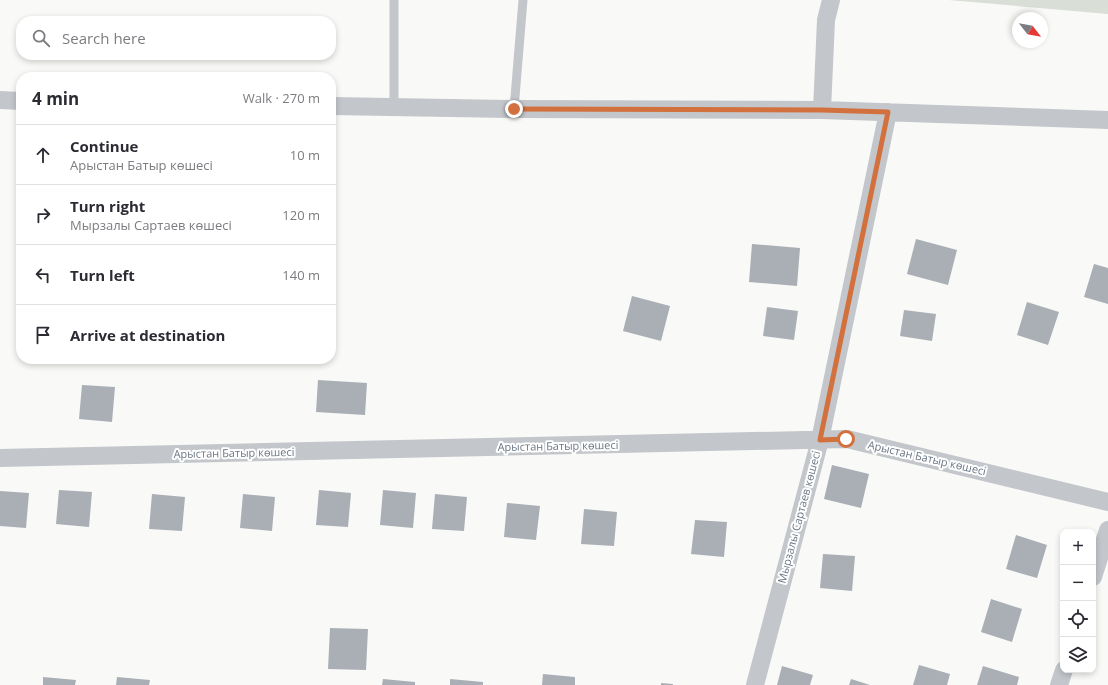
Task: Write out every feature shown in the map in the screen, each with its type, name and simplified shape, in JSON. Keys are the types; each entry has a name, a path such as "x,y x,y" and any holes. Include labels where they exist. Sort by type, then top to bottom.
{"street":[{"path":"822,110 826,20 831,0"},
{"path":"0,100 16,101"},
{"path":"336,106 514,109 822,110 1108,120"},
{"name":"Мырзалы Сартаев көшесі","path":"755,685 820,440 888,112"},
{"name":"Арыстан Батыр көшесі","path":"0,458 846,439 1108,502"},
{"path":"1096,568 1108,530"},
{"path":"1059,685 1063,673"}],"lane":[{"path":"394,0 394,107"},
{"path":"514,109 523,0"}],"shaded area":[{"path":"949,0 1108,0 1108,14"}],"building":[{"path":"916,239 957,250 948,285 907,274"},
{"path":"752,244 800,248 797,286 749,282"},
{"path":"1094,264 1108,268 1108,304 1084,297"},
{"path":"632,296 670,306 661,341 623,331"},
{"path":"1027,302 1059,312 1048,345 1017,335"},
{"path":"767,307 798,311 794,340 763,336"},
{"path":"904,310 936,314 932,341 900,336"},
{"path":"318,380 367,383 365,415 316,412"},
{"path":"82,385 115,387 112,422 79,419"},
{"path":"832,465 869,474 861,508 824,499"},
{"path":"59,490 92,492 89,527 56,524"},
{"path":"319,490 351,493 348,527 316,525"},
{"path":"383,490 416,493 413,528 380,525"},
{"path":"0,491 29,493 26,528 0,526"},
{"path":"152,494 185,497 182,531 149,529"},
{"path":"243,494 275,497 272,531 240,528"},
{"path":"435,494 467,497 464,531 432,529"},
{"path":"507,503 540,506 536,540 504,537"},
{"path":"584,509 617,512 614,546 581,544"},
{"path":"695,520 727,522 724,557 691,554"},
{"path":"1016,535 1047,545 1037,578 1006,569"},
{"path":"823,554 855,556 852,591 820,588"},
{"path":"991,599 1022,609 1012,642 981,632"},
{"path":"330,628 368,629 366,670 328,669"},
{"path":"919,665 950,674 947,685 913,685"},
{"path":"782,666 813,675 810,685 777,685"},
{"path":"983,666 1019,677 1017,685 977,685"},
{"path":"543,674 575,677 575,685 542,685"},
{"path":"43,677 76,680 75,685 43,685"},
{"path":"117,677 150,680 149,685 116,685"},
{"path":"383,679 415,682 415,685 382,685"},
{"path":"450,679 483,682 483,685 450,685"},
{"path":"851,679 870,685 849,685"},
{"path":"661,683 673,684 673,685 661,685"}],"route":[{"path":"514,109 822,110 888,112 820,440 846,439"}]}
